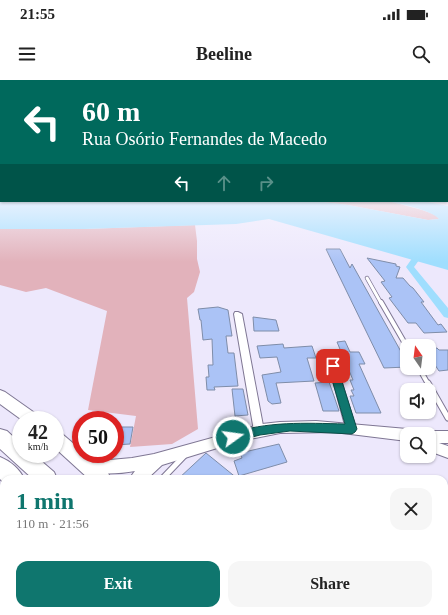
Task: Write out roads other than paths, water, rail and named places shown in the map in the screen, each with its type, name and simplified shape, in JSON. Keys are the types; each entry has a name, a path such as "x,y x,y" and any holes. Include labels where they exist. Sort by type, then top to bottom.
{"highway":[{"path":"0,437 43,475"},
{"path":"0,466 10,475"}],"main road":[{"path":"0,396 21,411"},
{"path":"87,465 116,467 158,460 260,430 290,427 352,429 400,435"},
{"path":"436,437 448,437"},
{"path":"64,446 98,475"},
{"path":"436,448 448,452"},
{"path":"141,475 158,460"}],"street":[{"path":"238,314 260,430"},
{"path":"333,366 352,429"}],"lane":[{"path":"368,278 402,339"},
{"path":"423,375 448,418"},
{"path":"166,475 190,450"}],"water":[{"path":"0,212 385,212 428,220 439,219 427,212 448,212 448,270 269,219 236,224 84,229 0,229"}],"waterway":[{"path":"423,249 410,267 448,315"}]}
